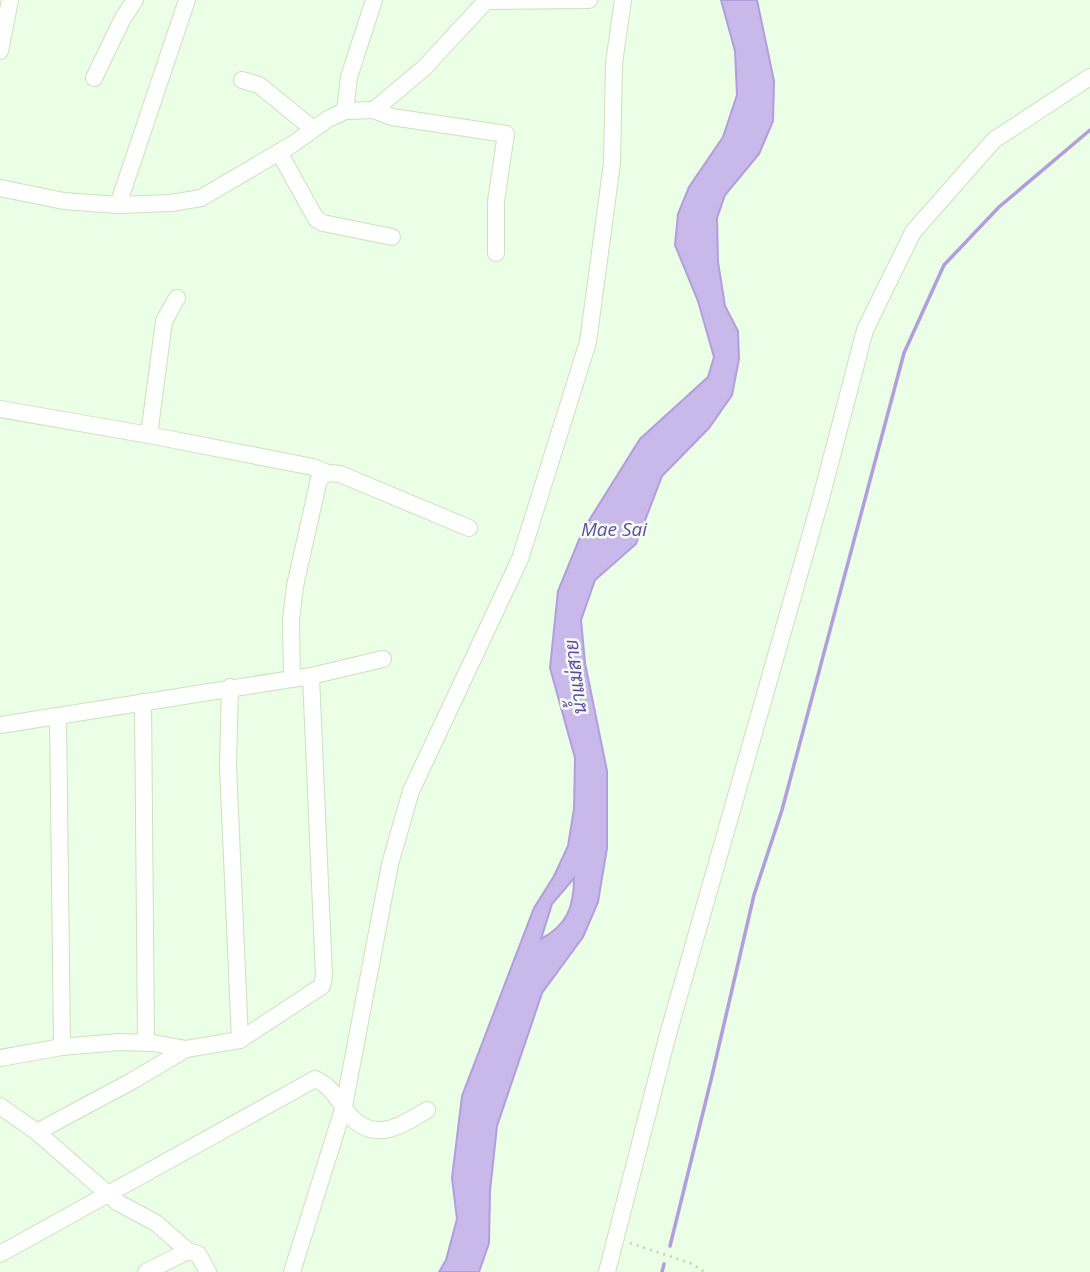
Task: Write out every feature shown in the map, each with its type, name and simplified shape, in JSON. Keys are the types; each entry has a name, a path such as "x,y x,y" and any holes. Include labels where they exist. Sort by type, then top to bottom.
{"street":[{"path":"0,51 10,0"},
{"path":"93,78 122,18 135,0"},
{"path":"118,205 187,0"},
{"path":"345,111 349,77 374,0"},
{"path":"374,110 424,68 485,0 589,0"},
{"path":"292,1272 344,1106 390,864 411,791 520,559 588,342 612,163 614,63 623,0"},
{"path":"607,1272 667,1038 821,498 864,330 913,232 994,140 1090,76"},
{"path":"242,80 259,85 313,129"},
{"path":"0,188 65,201 118,205 171,204 201,198 279,152 328,119 345,111 374,110 392,117 506,134 496,201 496,253"},
{"path":"279,152 316,219 323,223 392,237"},
{"path":"149,435 164,321 177,298"},
{"path":"0,410 313,467 340,474 469,528"},
{"path":"292,679 291,620 295,586 319,479 328,473"},
{"path":"0,725 310,676 383,659"},
{"path":"0,1058 62,1047 119,1042 186,1049 240,1041 322,986 324,976 310,676"},
{"path":"230,687 228,766 240,1041"},
{"path":"143,702 146,1043"},
{"path":"58,716 62,1047"},
{"path":"37,1132 186,1049"},
{"path":"0,1254 315,1079 332,1091 354,1119 370,1128 381,1131 397,1128 427,1110"},
{"path":"0,1106 37,1132 117,1202 156,1223 188,1251 198,1254 208,1272"},
{"path":"146,1272 188,1251"}],"path":[{"path":"615,1238 690,1263 705,1272"}],"water":[{"name":"Mae Sai","path":"721,0 757,0 774,81 773,121 759,154 725,195 717,218 718,262 725,306 738,331 739,359 732,395 709,428 662,476 636,544 595,580 581,620 585,663 607,771 607,848 598,902 583,937 542,993 497,1126 490,1191 489,1243 479,1272 439,1272 446,1260 457,1219 452,1178 462,1096 534,908 554,876 568,846 574,809 575,758 550,668 558,591 583,530 640,439 708,377 714,357 698,301 675,245 678,214 689,187 723,137 737,95 735,51","holes":["574,878 567,914 557,928 541,939 552,904"]}],"waterway":[{"path":"670,1246 754,895 782,810 904,353 944,265 999,207 1090,130"},
{"path":"662,1272 664,1264"}],"water label":[{"name":"น้ำแม่สาย","path":"575,677"}]}
